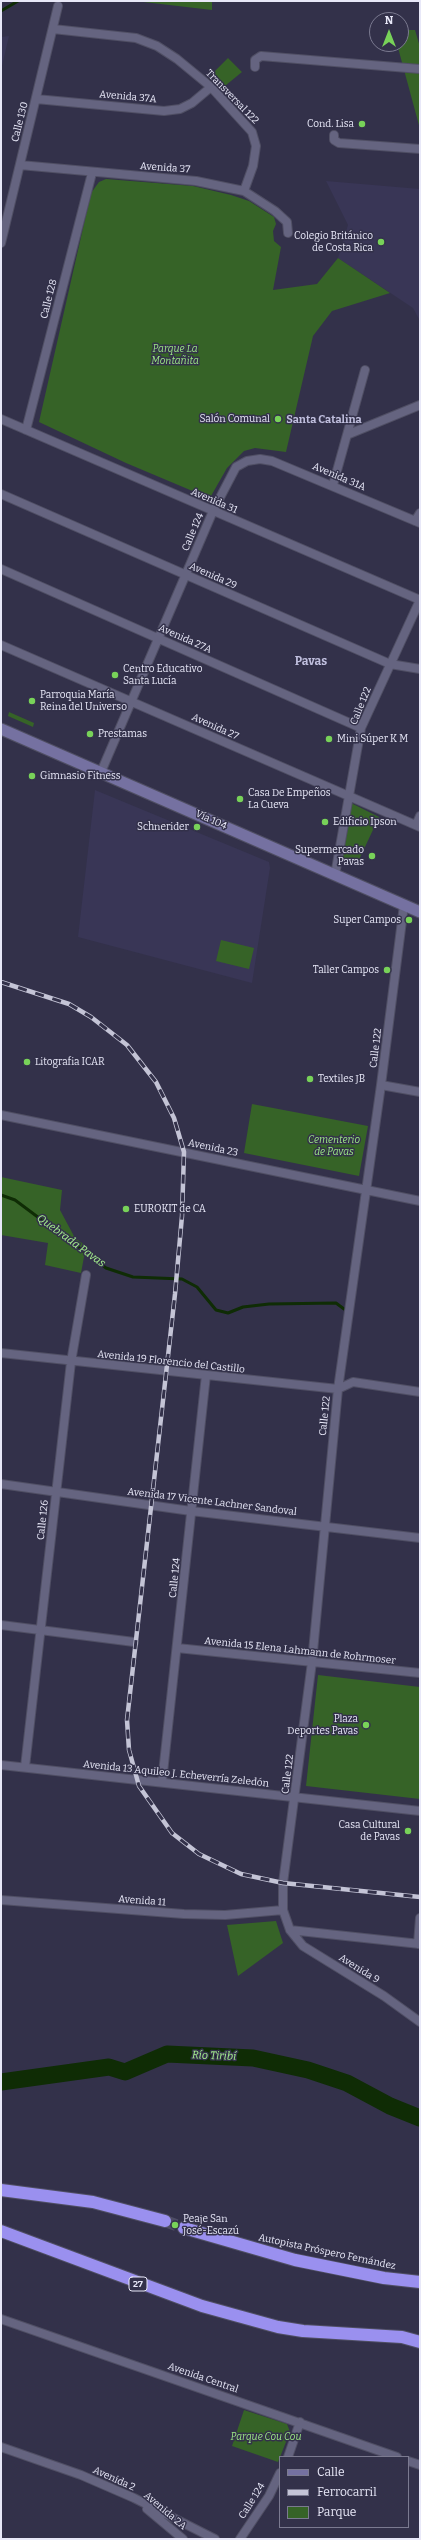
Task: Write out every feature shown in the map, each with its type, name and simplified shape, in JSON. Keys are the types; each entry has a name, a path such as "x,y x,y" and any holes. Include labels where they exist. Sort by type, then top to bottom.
{"highway":[{"path":"1,2190 93,2202 165,2221"},
{"name":"Autopista Próspero Fernández","path":"184,2228 295,2260 384,2278 420,2282"},
{"name":"27","path":"1,2231 202,2306 270,2325 303,2331 402,2337 420,2342"}],"main road":[{"name":"Vía 104","path":"1,729 420,912"}],"street":[{"name":"Calle 130","path":"1,243 58,6"},
{"name":"Transversal 122","path":"53,29 143,40 157,46 177,59 211,87 252,132 256,146 253,166 244,190"},
{"path":"255,67 255,60 261,56 420,69"},
{"name":"Avenida 37A","path":"36,99 164,111 180,109 192,103 211,87"},
{"path":"334,135 334,140 339,143 420,149"},
{"name":"Avenida 37","path":"20,165 92,173 196,181 244,190 275,211 286,222 288,233"},
{"name":"Calle 128","path":"26,430 92,173"},
{"path":"333,485 349,434 365,370"},
{"path":"349,434 420,405"},
{"name":"Avenida 31","path":"1,419 420,600"},
{"name":"Avenida 31A","path":"247,461 260,459 272,461 333,485 417,522"},
{"name":"Calle 124","path":"101,772 213,511 236,467 247,461"},
{"name":"Avenida 29","path":"1,494 390,664 420,669"},
{"path":"417,522 420,513"},
{"name":"Avenida 27A","path":"1,569 361,728"},
{"name":"Calle 122","path":"335,875 361,728 420,600"},
{"name":"Avenida 27","path":"1,645 418,826"},
{"path":"418,826 420,816"},
{"name":"Calle 122","path":"290,1930 283,1910 283,1884 296,1796 312,1662 338,1389 381,1085 404,905"},
{"path":"381,1085 420,1092"},
{"name":"Avenida 23","path":"1,1115 420,1201"},
{"name":"Calle 126","path":"25,1767 71,1362 86,1275"},
{"name":"Avenida 19 Florencio del Castillo","path":"1,1353 71,1362 338,1389"},
{"name":"Calle 124","path":"162,1782 178,1648 206,1375"},
{"path":"338,1389 353,1382 420,1392"},
{"name":"Avenida 17 Vicente Lachner Sandoval","path":"1,1484 191,1511 420,1538"},
{"path":"1,1625 134,1642"},
{"name":"Avenida 15 Elena Lahmann de Rohrmoser","path":"178,1648 420,1674"},
{"name":"Avenida 13 Aquileo J. Echeverría Zeledón","path":"1,1765 296,1796 420,1811"},
{"name":"Avenida 11","path":"1,1900 184,1914 225,1915 283,1910"},
{"path":"290,1930 419,1944 420,1918"},
{"name":"Avenida 9","path":"290,1930 303,1946 384,1996 420,2022"},
{"name":"Avenida Central","path":"1,2319 394,2456"},
{"path":"288,2456 300,2422"},
{"name":"Avenida 2","path":"1,2447 82,2475 134,2498 215,2539"},
{"path":"409,2461 420,2465"},
{"name":"Calle 124","path":"240,2539 269,2496 279,2476"},
{"name":"Avenida 2A","path":"134,2498 183,2539"}],"shaded area":[{"path":"9,36 1,70 1,37"},
{"name":"Colegio Británico de Costa Rica","path":"326,181 420,189 420,321 413,308 338,258 348,225"},
{"path":"95,790 269,862 270,868 252,983 78,937"}],"green space":[{"path":"135,1 212,1 212,10"},
{"path":"409,30 415,30 420,47 420,129 399,52 409,52"},
{"path":"228,58 242,72 220,90 207,79"},
{"name":"Parque La Montañita","path":"106,179 193,186 249,201 274,217 276,224 273,231 274,241 281,247 273,290 317,284 338,258 390,293 332,311 313,336 286,452 255,448 244,451 227,468 211,496 202,495 126,463 39,422 91,193 99,182"},
{"path":"9,712 34,723 33,727 8,716"},
{"path":"351,803 379,817 357,864 341,857"},
{"path":"221,940 254,948 249,969 216,961"},
{"name":"Cementerio de Pavas","path":"252,1104 368,1126 359,1176 244,1153"},
{"path":"1,1177 62,1190 60,1210 75,1238 86,1246 81,1273 45,1265 48,1243 1,1235"},
{"name":"Plaza Deportes Pavas","path":"318,1675 420,1687 420,1799 306,1786"},
{"path":"276,1921 283,1943 238,1976 227,1925"},
{"name":"Parque Cou Cou","path":"244,2410 287,2424 290,2432 280,2456 279,2456 278,2462 232,2446"}],"waterway":[{"path":"1,11 18,1"},
{"name":"Quebrada Pavas","path":"1,1195 15,1200 106,1268 133,1277 182,1279 197,1287 216,1310 228,1313 243,1307 269,1304 336,1303 344,1309"},
{"name":"Río Tiribí","path":"1,2082 109,2067 125,2072 167,2054 253,2058 308,2070 347,2083 390,2106 420,2118"}],"tunnel":[{"path":"165,2221 184,2228"}],"railway":[{"path":"1,982 69,1004 91,1017 127,1045 156,1082 174,1118 184,1152 182,1216 175,1294 127,1720 129,1750 139,1786 172,1833 199,1854 241,1874 283,1883 420,1897"}],"place":[{"name":"Cond. Lisa","path":"362,124"},
{"name":"Colegio Británico de Costa Rica","path":"381,242"},
{"name":"Salón Comunal","path":"278,419"},
{"name":"Centro Educativo Santa Lucía","path":"115,675"},
{"name":"Parroquia María Reina del Universo","path":"32,701"},
{"name":"Prestamas","path":"90,734"},
{"name":"Mini Súper K M","path":"329,739"},
{"name":"Gimnasio Fitness","path":"32,776"},
{"name":"Casa De Empeños La Cueva","path":"240,799"},
{"name":"Edificio Ipson","path":"325,822"},
{"name":"Schnerider","path":"197,827"},
{"name":"Supermercado Pavas","path":"372,856"},
{"name":"Super Campos","path":"409,920"},
{"name":"Taller Campos","path":"387,970"},
{"name":"Litografia ICAR","path":"27,1062"},
{"name":"Textiles JB","path":"310,1079"},
{"name":"EUROKIT de CA","path":"126,1209"},
{"name":"Plaza Deportes Pavas","path":"366,1725"},
{"name":"Casa Cultural de Pavas","path":"408,1831"},
{"name":"Peaje San José-Escazú","path":"175,2225"}],"district":[{"name":"Santa Catalina","path":"324,420"},
{"name":"Pavas","path":"311,662"}]}
